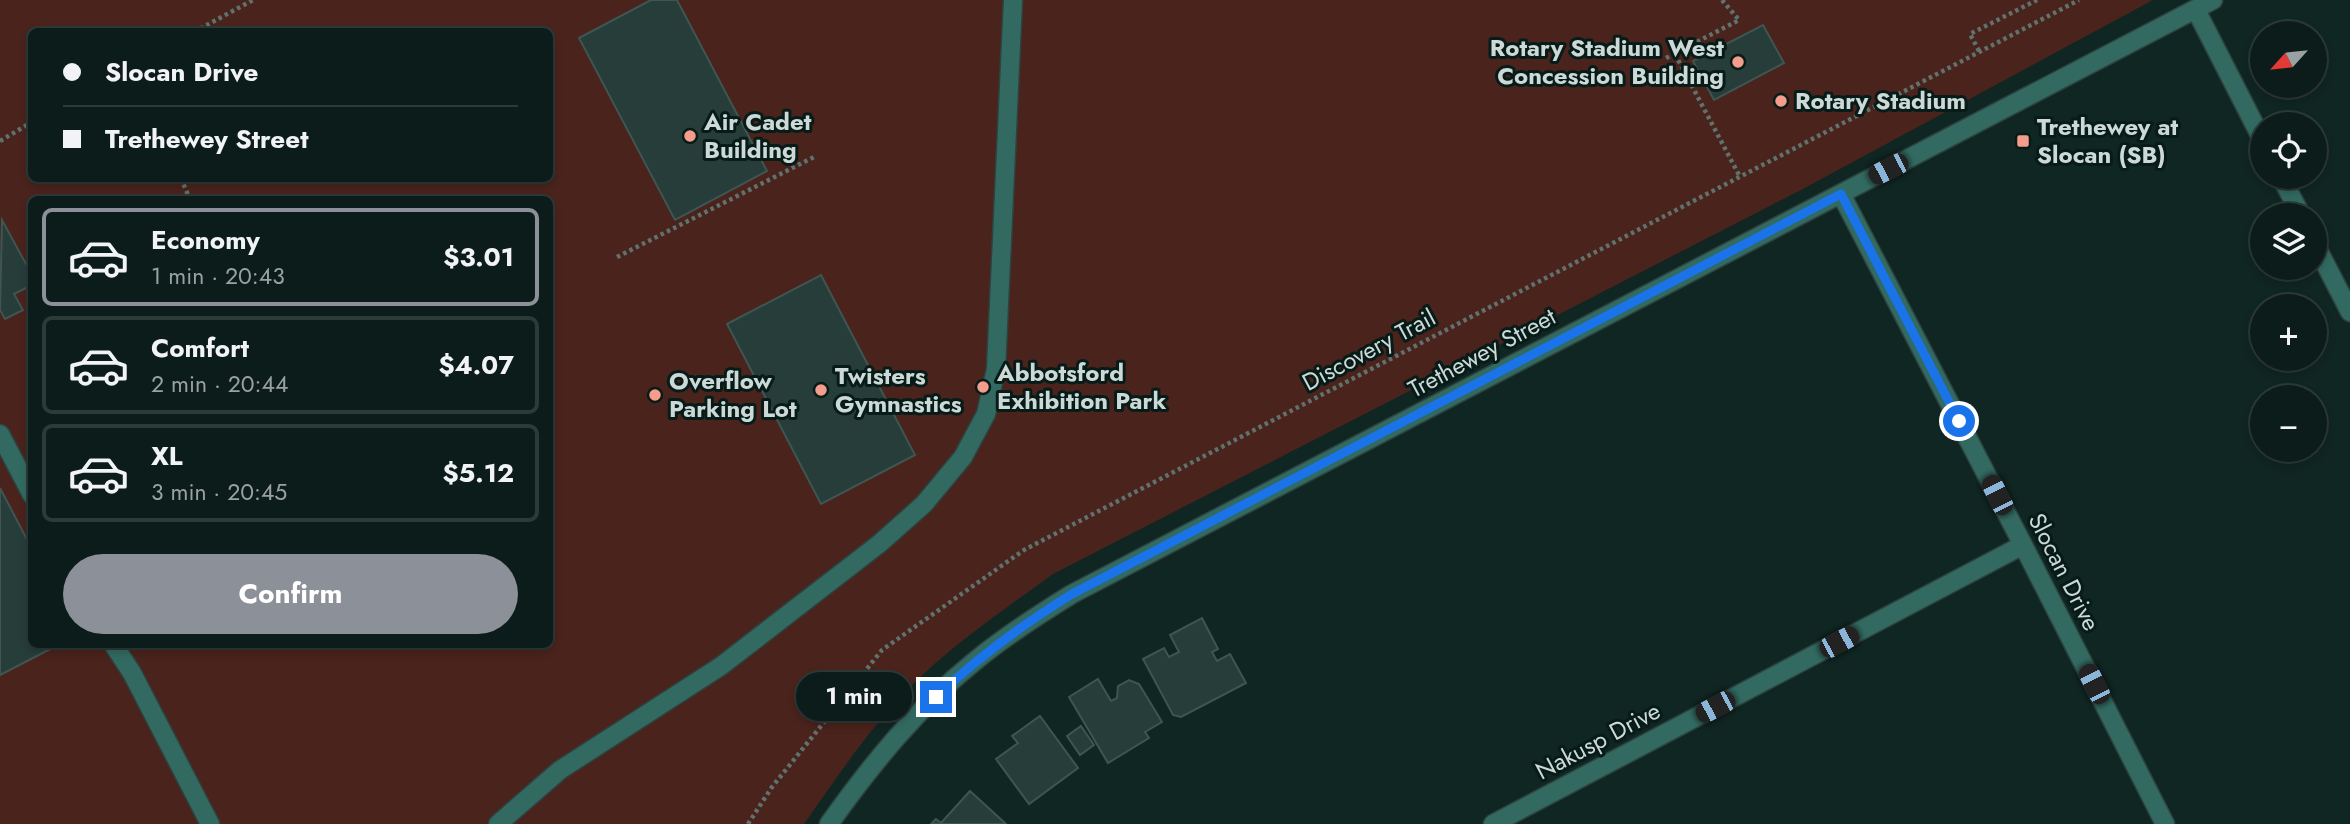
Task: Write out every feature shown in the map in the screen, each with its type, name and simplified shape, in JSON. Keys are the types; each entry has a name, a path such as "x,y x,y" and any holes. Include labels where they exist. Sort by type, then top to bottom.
{"street":[{"path":"498,824 560,770 721,666 830,583 924,504 963,457 986,414 996,369 1013,0"},
{"name":"Trethewey Street","path":"829,824 866,772 936,697 973,662 1072,594 2213,0"},
{"path":"2196,10 2250,116"},
{"name":"Slocan Drive","path":"1841,194 2165,824"},
{"path":"2327,267 2350,312"},
{"path":"0,434 28,487"},
{"name":"Nakusp Drive","path":"1493,824 2023,544"},
{"path":"116,648 132,673 210,824"}],"path":[{"path":"201,28 253,0"},
{"path":"1666,58 1739,20 1722,0"},
{"path":"1979,51 1970,34 2028,2 2037,0"},
{"name":"Discovery Trail","path":"748,824 772,788 883,650 1024,550 2079,0"},
{"path":"1675,54 1739,176"},
{"path":"0,141 28,124"},
{"path":"617,257 814,157"}],"shaded area":[{"name":"Abbotsford Exhibition Park","path":"0,0 2153,0 1801,190 1053,574 964,640 913,684 869,734 804,824 0,824"}],"building":[{"name":"Air Cadet Building","path":"651,0 677,0 767,171 675,220 579,38"},
{"name":"Rotary Stadium West Concession Building","path":"1763,25 1784,63 1714,100 1693,61"},
{"path":"2,220 28,268 28,287 14,294 23,310 5,319 0,310"},
{"name":"Twisters Gymnastics","path":"821,275 915,455 821,504 727,324"},
{"path":"0,488 28,541 28,648 52,648 0,675"},
{"path":"1202,618 1218,649 1212,652 1217,661 1230,654 1246,683 1181,717 1173,715 1143,659 1164,648 1169,657 1179,652 1170,635"},
{"path":"1098,679 1111,701 1117,698 1118,686 1129,680 1139,684 1162,722 1145,732 1149,738 1108,763 1069,697"},
{"path":"1040,716 1078,768 1029,804 996,759 1018,743 1012,736"},
{"path":"1081,726 1094,745 1080,755 1067,736"},
{"path":"970,791 1006,824 931,824 936,819 941,823"}],"place":[{"name":"Rotary Stadium West Concession Building","path":"1738,62"},
{"name":"Rotary Stadium","path":"1781,101"},
{"name":"Air Cadet Building","path":"690,136"},
{"name":"Trethewey at Slocan (SB)","path":"2023,141"},
{"name":"Abbotsford Exhibition Park","path":"983,387"},
{"name":"Twisters Gymnastics","path":"821,390"},
{"name":"Overflow Parking Lot","path":"655,395"}],"route":[{"path":"936,697 973,662 1072,594 1841,194 1959,421"}]}
